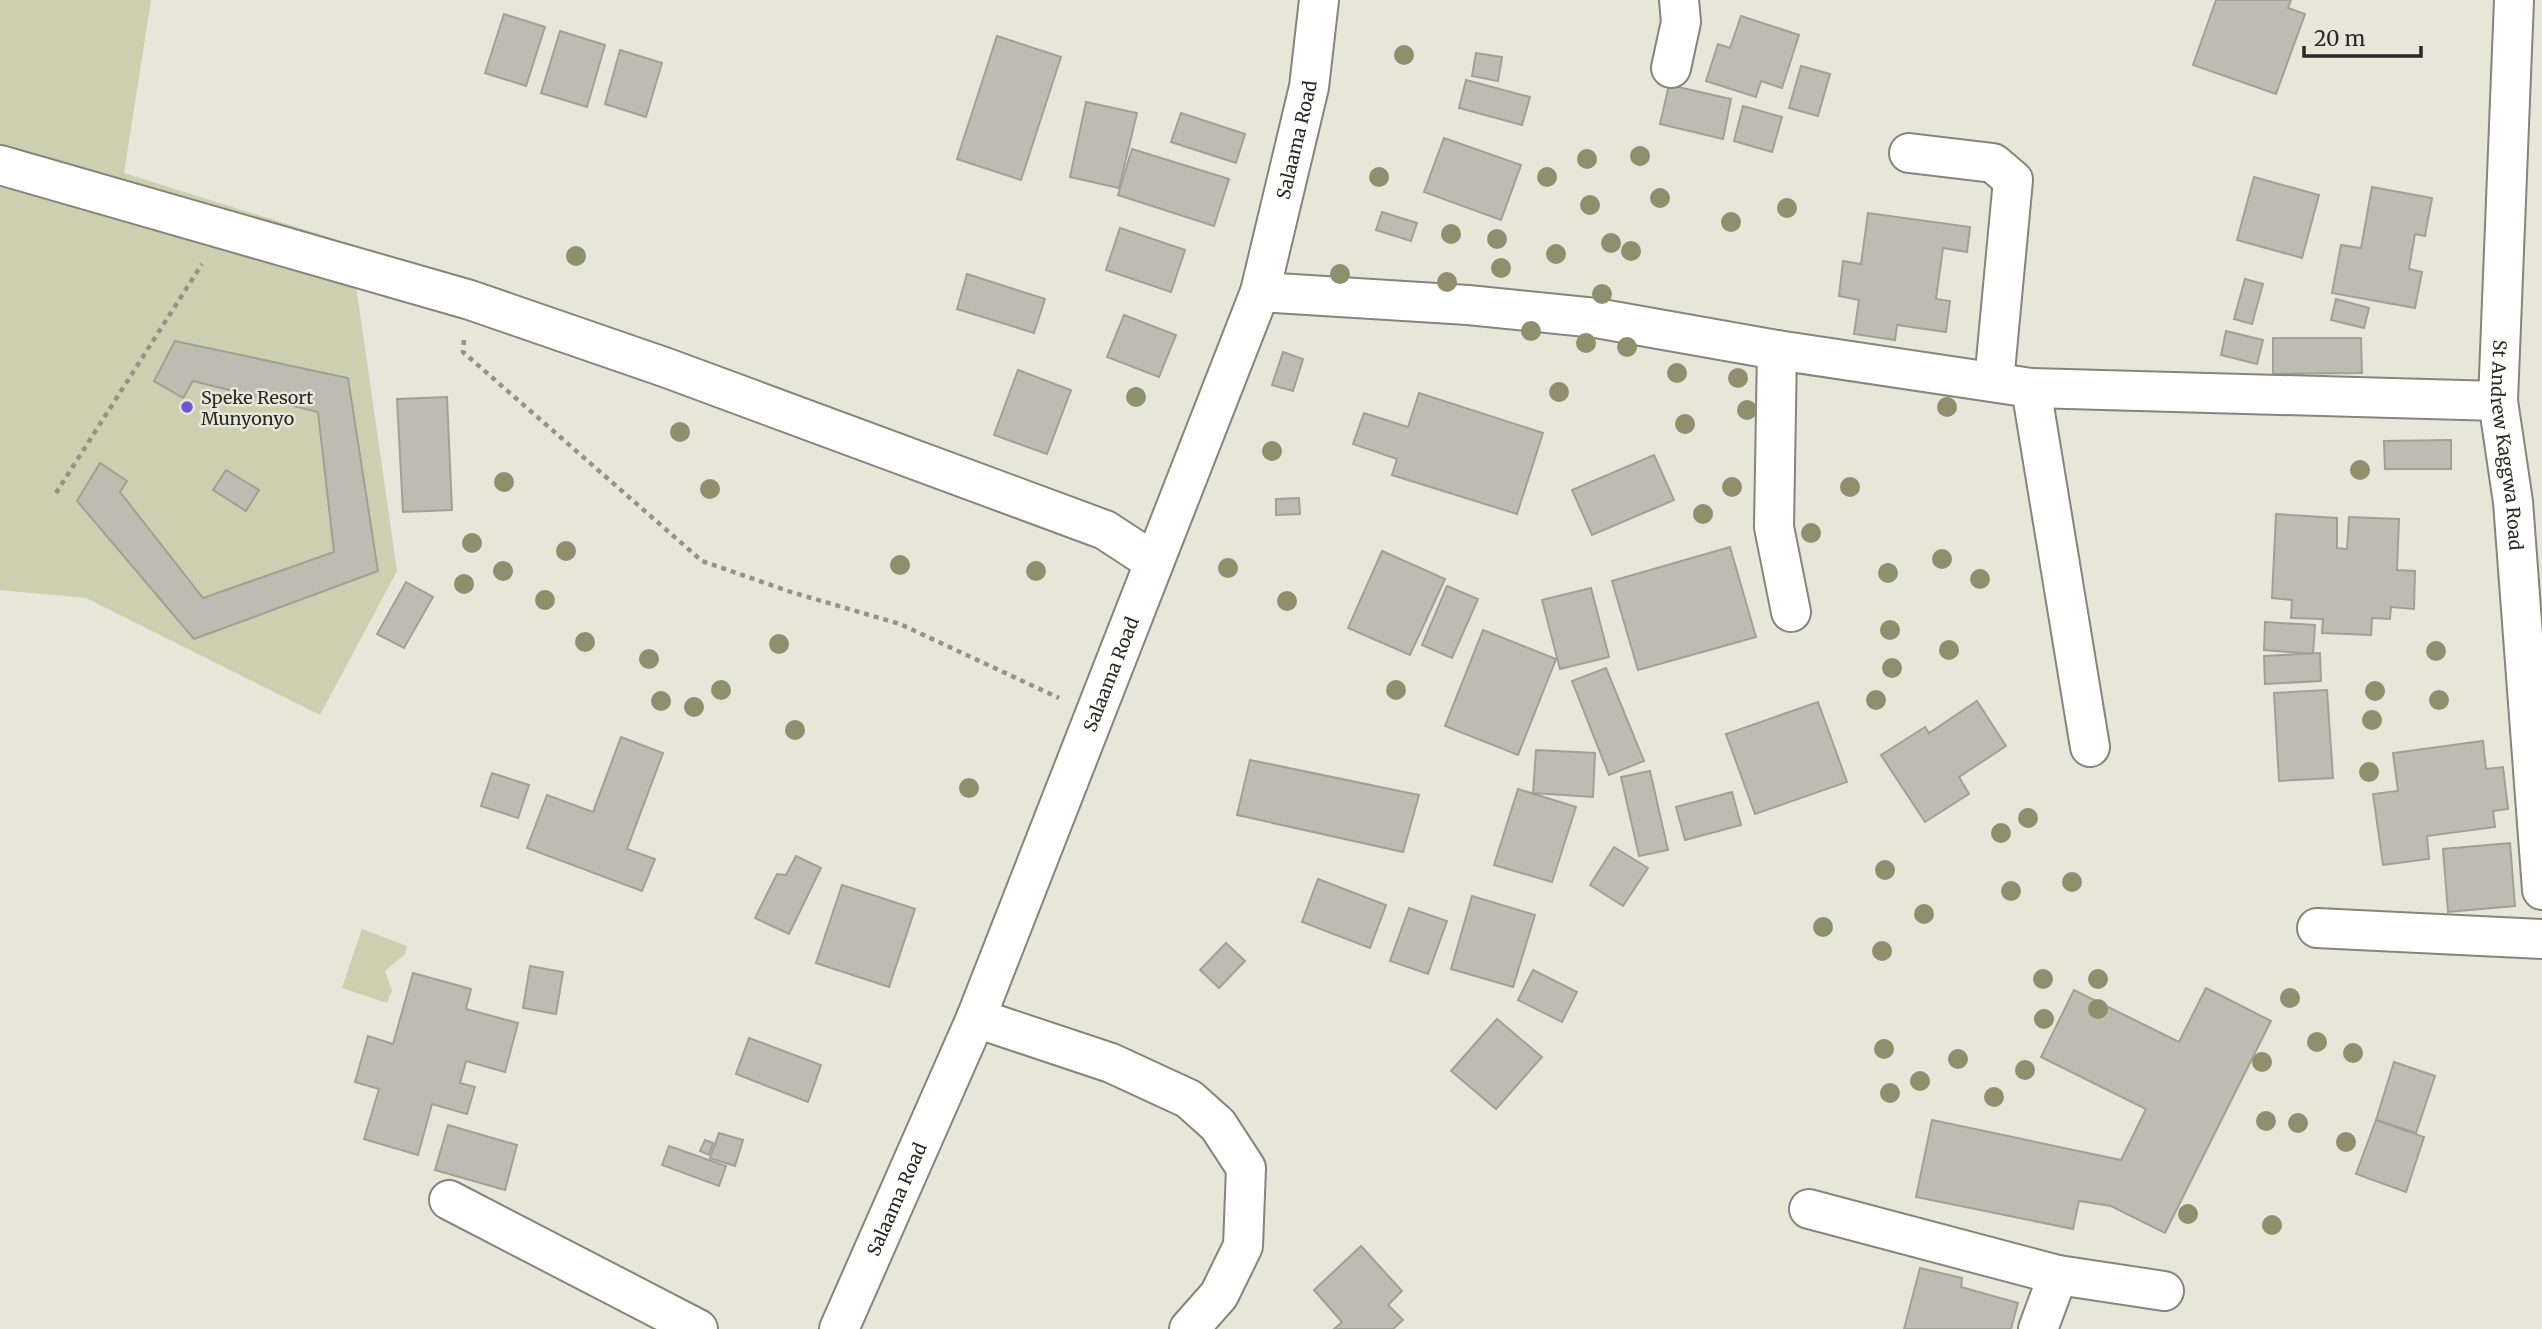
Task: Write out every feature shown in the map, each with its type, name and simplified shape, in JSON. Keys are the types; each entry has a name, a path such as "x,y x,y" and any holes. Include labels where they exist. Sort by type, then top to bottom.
{"street":[{"name":"Salaama Road","path":"839,1329 976,1018 1260,292 1309,87 1319,0"},
{"path":"1671,68 1681,22 1679,0"},
{"name":"St Andrew Kaggwa Road","path":"2514,0 2526,116 2498,401 2528,503 2542,890"},
{"path":"1909,152 1993,163 2013,180 2013,385 2091,747"},
{"path":"0,165 470,300 667,368 1105,530 1154,562"},
{"path":"1260,292 1468,305 1596,318 1777,350 2013,385 2498,401"},
{"path":"1777,350 1774,527 1791,612"},
{"path":"2317,928 2542,939"},
{"path":"976,1018 1111,1063 1189,1099 1218,1125 1247,1168 1243,1246 1219,1295 1189,1329"},
{"path":"449,1200 698,1329"},
{"path":"1810,1209 2058,1275 2164,1291"},
{"path":"2038,1329 2058,1275"}],"path":[{"path":"56,493 223,231"},
{"path":"470,300 463,352 702,561 791,592 900,624 1094,714"}],"green space":[{"name":"Speke Resort Munyonyo","path":"0,0 151,0 124,173 350,244 397,571 320,715 86,598 0,590"},
{"path":"362,929 407,946 405,954 385,971 392,990 387,1003 342,988"}],"building":[{"path":"2216,0 2291,0 2288,8 2305,14 2276,94 2193,65"},
{"path":"504,14 545,27 526,86 485,73"},
{"path":"1741,16 1799,35 1782,88 1761,81 1756,97 1706,81 1718,44 1730,48"},
{"path":"560,31 605,45 587,107 541,93"},
{"path":"997,36 1061,57 1021,180 957,159"},
{"path":"620,50 662,63 646,117 605,104"},
{"path":"1476,53 1502,57 1498,81 1472,76"},
{"path":"1801,66 1830,74 1818,116 1789,108"},
{"path":"1466,80 1530,97 1522,125 1459,108"},
{"path":"1669,85 1731,99 1723,139 1660,124"},
{"path":"1086,102 1137,113 1119,188 1070,177"},
{"path":"1743,106 1782,117 1772,152 1734,141"},
{"path":"1181,113 1245,134 1236,163 1171,142"},
{"path":"1444,138 1521,165 1501,220 1424,192"},
{"path":"1132,149 1229,179 1214,226 1118,195"},
{"path":"2254,177 2319,195 2302,258 2237,240"},
{"path":"2372,187 2432,198 2425,236 2415,234 2409,269 2422,272 2415,308 2332,293 2341,245 2361,248"},
{"path":"1382,212 1417,223 1411,241 1376,230"},
{"path":"1868,213 1970,227 1967,252 1943,248 1936,299 1950,301 1946,332 1897,325 1895,340 1854,334 1859,300 1839,296 1843,261 1861,264"},
{"path":"1120,228 1185,250 1171,292 1106,270"},
{"path":"967,274 1045,299 1034,333 957,309"},
{"path":"2245,279 2263,284 2252,324 2234,319"},
{"path":"2336,299 2369,308 2364,328 2331,320"},
{"path":"1124,315 1176,335 1159,377 1107,357"},
{"path":"2226,331 2263,340 2257,364 2221,355"},
{"path":"2273,338 2361,338 2362,373 2273,374"},
{"path":"175,341 348,378 378,571 194,639 77,501 100,463 127,481 120,492 203,598 334,552 318,412 193,381 183,398 154,381"},
{"path":"1283,352 1303,359 1293,391 1272,385"},
{"path":"1018,370 1071,390 1047,454 994,435"},
{"path":"1419,393 1543,433 1517,514 1392,475 1397,459 1353,444 1364,413 1408,427"},
{"path":"447,397 452,510 403,512 397,399"},
{"path":"2451,440 2451,469 2385,469 2384,441"},
{"path":"1654,455 1674,500 1592,535 1572,490"},
{"path":"226,470 259,490 246,511 213,490"},
{"path":"1299,498 1300,514 1276,515 1276,499"},
{"path":"2276,514 2337,518 2337,548 2347,549 2349,517 2399,519 2397,570 2415,571 2414,609 2391,607 2390,619 2372,618 2371,635 2322,633 2323,619 2291,618 2292,600 2272,598"},
{"path":"1730,547 1756,637 1638,670 1612,581"},
{"path":"1382,551 1445,579 1410,655 1348,628"},
{"path":"406,582 433,597 404,648 377,634"},
{"path":"1447,586 1478,599 1452,658 1422,645"},
{"path":"1591,588 1609,657 1560,669 1542,600"},
{"path":"2265,622 2315,625 2313,654 2264,650"},
{"path":"1483,630 1556,659 1518,755 1445,726"},
{"path":"2320,653 2321,681 2265,684 2264,656"},
{"path":"1606,668 1644,761 1609,775 1572,681"},
{"path":"2327,690 2333,778 2279,781 2274,693"},
{"path":"1977,701 2006,746 1959,777 1969,794 1925,822 1881,755 1925,727 1929,733"},
{"path":"1818,702 1847,782 1755,814 1726,734"},
{"path":"621,737 663,753 627,849 655,859 642,891 527,848 547,795 593,812"},
{"path":"2483,741 2486,769 2503,767 2508,809 2493,811 2495,827 2427,836 2429,859 2383,865 2373,794 2398,791 2393,753"},
{"path":"1536,750 1595,753 1593,797 1533,793"},
{"path":"1250,760 1419,795 1403,852 1237,815"},
{"path":"1650,771 1668,850 1639,856 1621,777"},
{"path":"492,773 529,785 518,818 481,806"},
{"path":"1518,789 1576,807 1552,882 1494,865"},
{"path":"1732,792 1741,825 1685,840 1676,807"},
{"path":"2510,843 2515,906 2448,912 2443,849"},
{"path":"1614,847 1648,868 1623,906 1590,885"},
{"path":"796,856 821,868 789,934 755,918 777,874 786,875"},
{"path":"1318,879 1386,905 1370,948 1302,922"},
{"path":"842,885 915,909 889,987 816,963"},
{"path":"1472,896 1535,915 1513,987 1451,969"},
{"path":"1409,908 1447,921 1428,974 1390,961"},
{"path":"1226,943 1245,961 1219,988 1200,970"},
{"path":"530,966 563,972 556,1014 523,1008"},
{"path":"1533,970 1577,992 1562,1022 1518,1000"},
{"path":"413,973 471,989 466,1009 518,1023 505,1072 466,1061 460,1083 475,1087 467,1114 432,1104 418,1155 364,1139 379,1089 355,1082 368,1036 393,1044"},
{"path":"2206,988 2271,1021 2165,1233 2111,1206 2079,1201 2073,1229 1916,1197 1932,1120 2121,1160 2146,1109 2041,1057 2074,990 2179,1042"},
{"path":"1497,1019 1542,1057 1496,1109 1451,1071"},
{"path":"749,1038 821,1065 808,1102 736,1074"},
{"path":"2394,1062 2435,1076 2416,1133 2376,1120"},
{"path":"2376,1120 2424,1137 2406,1192 2356,1174"},
{"path":"448,1125 517,1145 505,1190 435,1170"},
{"path":"719,1133 743,1140 735,1166 710,1158"},
{"path":"705,1140 713,1143 709,1155 700,1151"},
{"path":"669,1146 726,1166 719,1186 662,1165"},
{"path":"1361,1246 1402,1291 1388,1305 1403,1320 1393,1329 1334,1329 1342,1322 1314,1290"},
{"path":"1920,1268 1962,1278 1961,1287 2018,1303 2011,1329 1904,1329"}],"place":[{"name":"Speke Resort Munyonyo","path":"187,407"}]}
